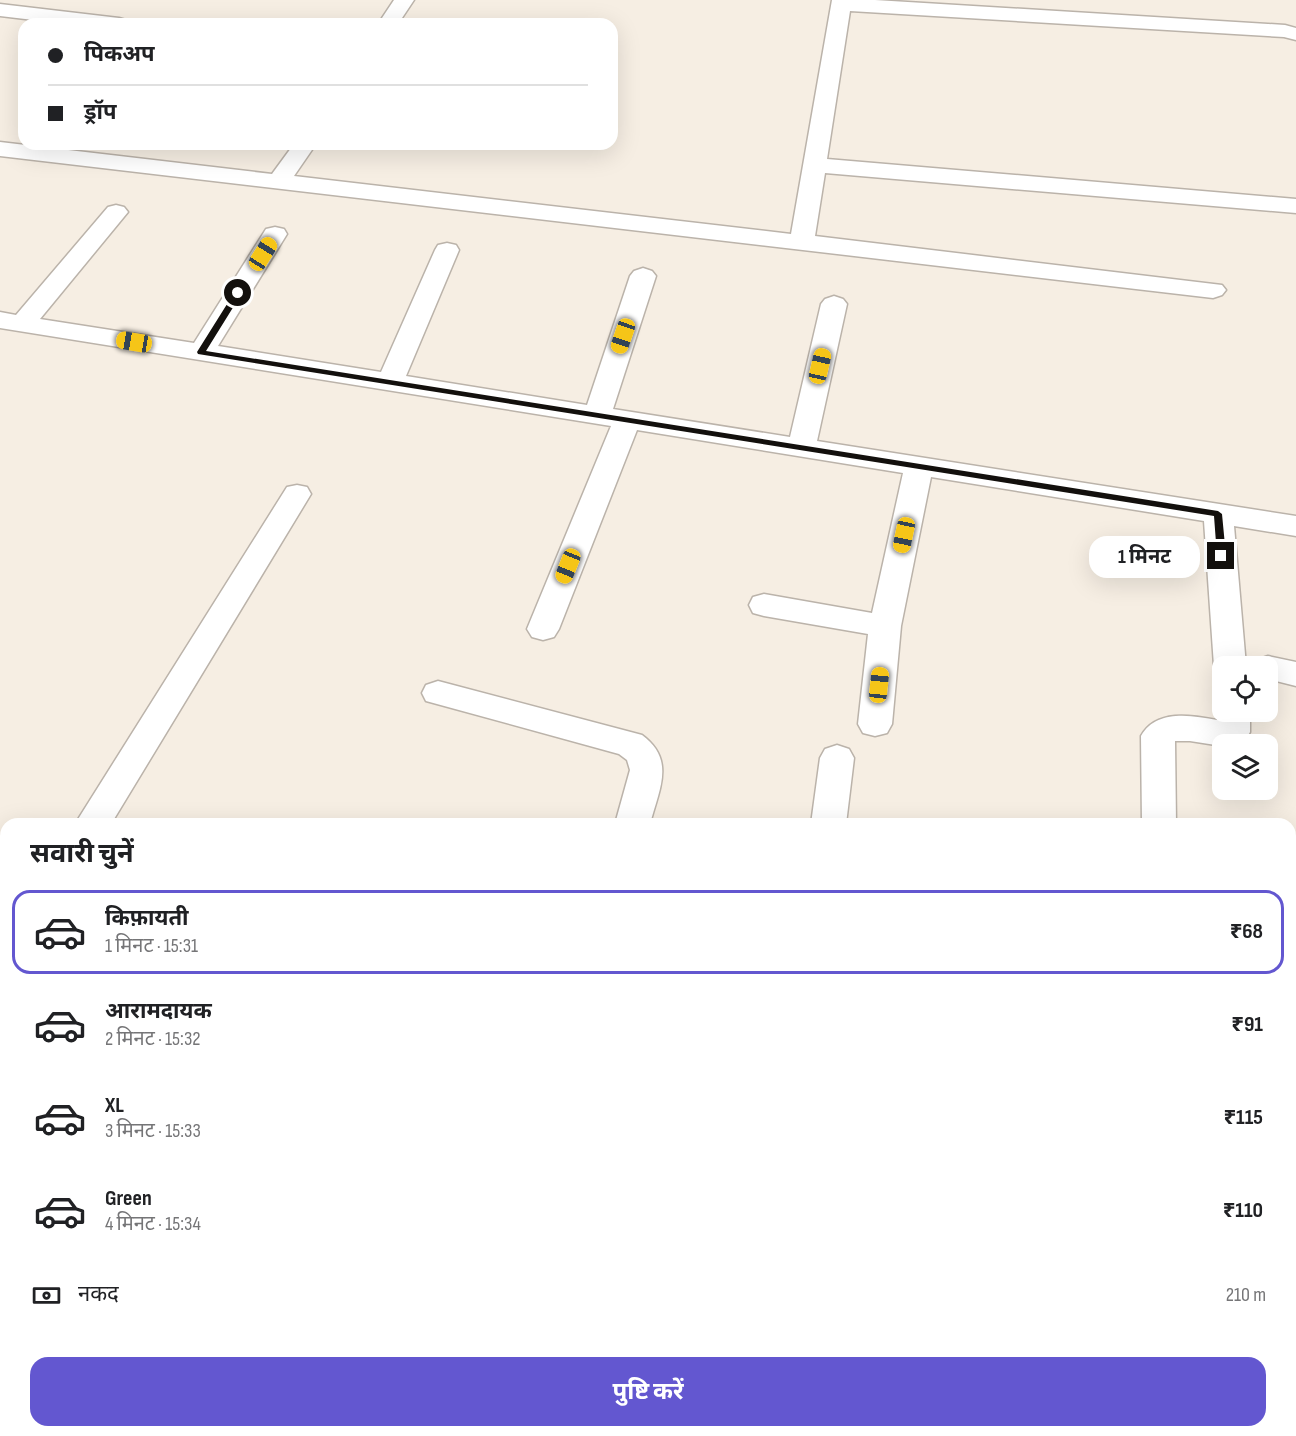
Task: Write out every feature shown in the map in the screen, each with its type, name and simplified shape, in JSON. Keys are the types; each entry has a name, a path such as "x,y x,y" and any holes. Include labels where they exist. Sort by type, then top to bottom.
{"street":[{"path":"392,18 404,0"},
{"path":"802,242 842,2 1296,33"},
{"path":"0,10 67,18"},
{"path":"0,149 1214,290"},
{"path":"278,182 301,150"},
{"path":"814,165 1296,206"},
{"path":"11,322 116,212"},
{"path":"201,352 275,234"},
{"path":"390,383 447,250"},
{"path":"597,416 643,276"},
{"path":"801,448 834,304"},
{"path":"11,322 1296,526"},
{"path":"543,629 627,421"},
{"path":"875,724 885,626 919,467"},
{"path":"96,818 297,494"},
{"path":"1218,514 1238,656"},
{"path":"764,605 885,626"},
{"path":"1278,670 1296,674"},
{"path":"438,693 630,744 642,753 647,770 634,818"},
{"path":"1159,818 1158,736 1163,730 1174,728 1225,734 1233,732 1233,722"},
{"path":"829,818 837,758"}],"route":[{"path":"238,293 201,352 1218,514 1221,556"}]}
